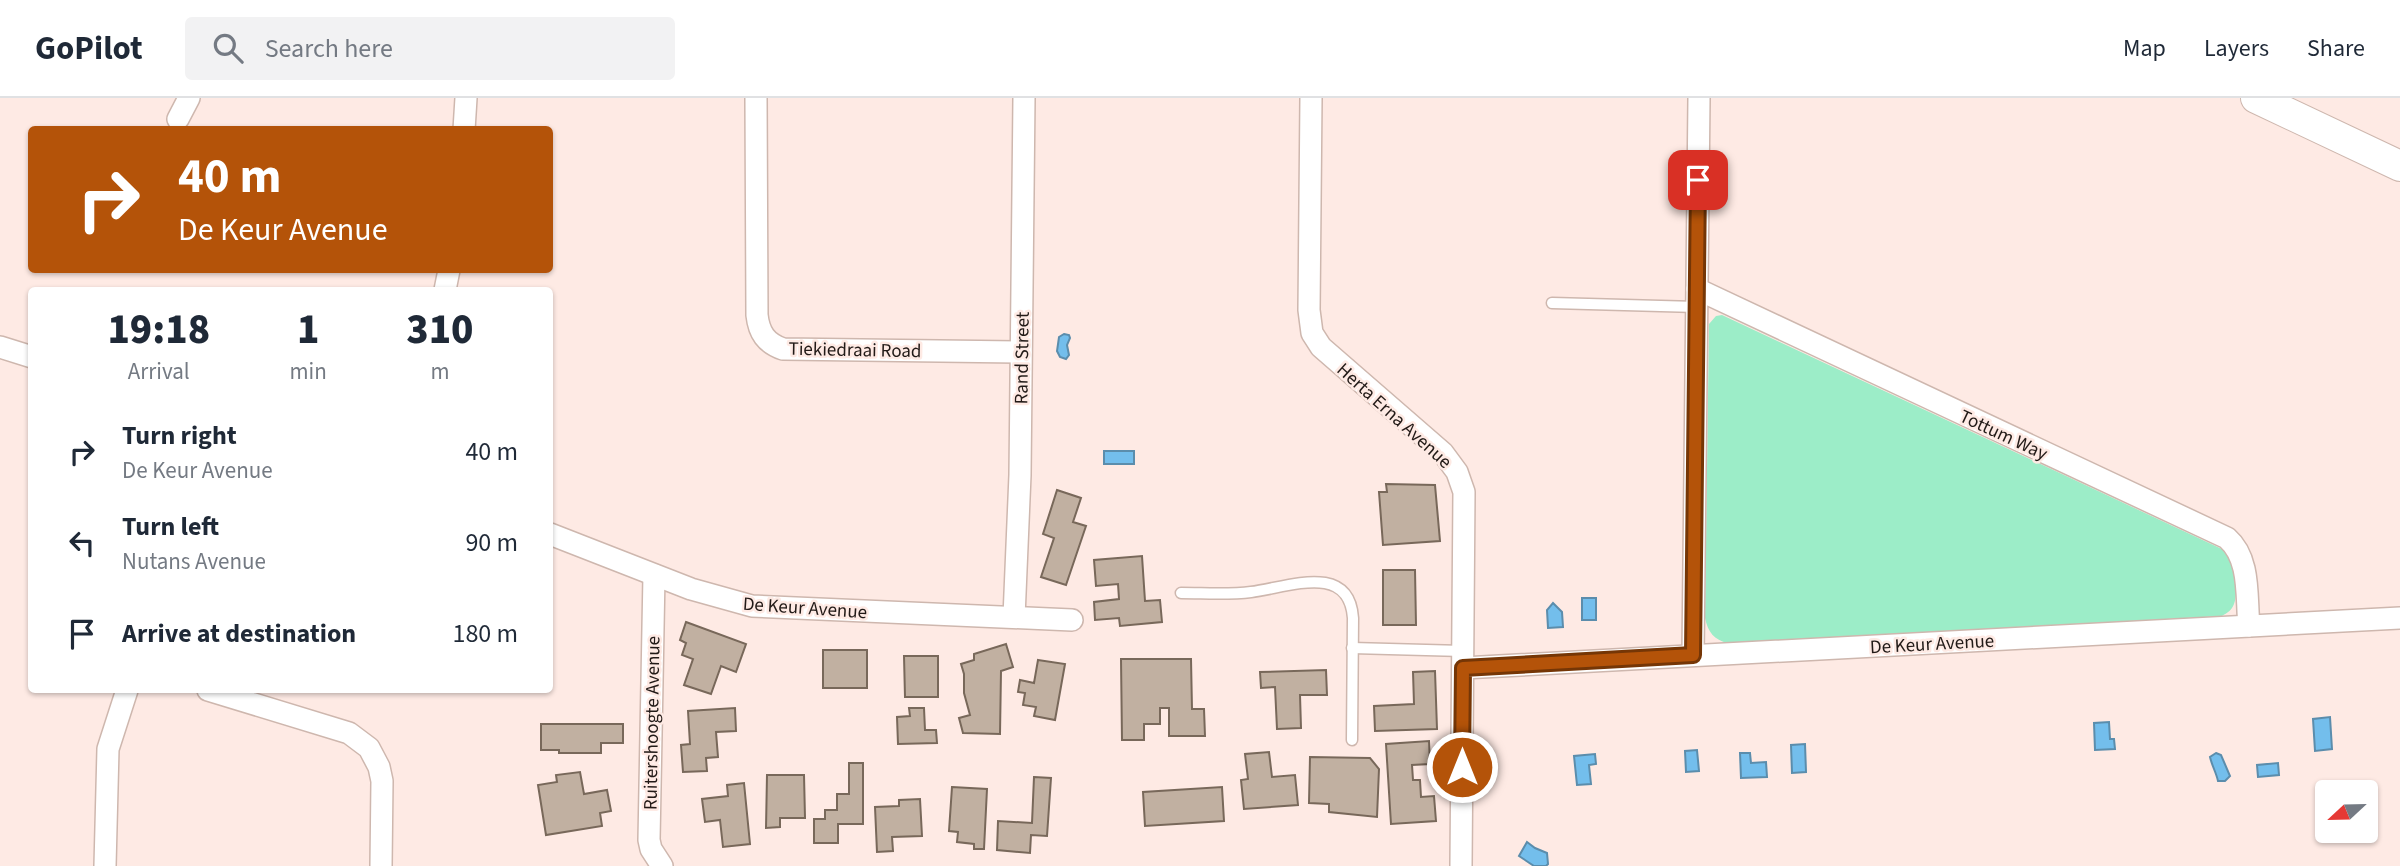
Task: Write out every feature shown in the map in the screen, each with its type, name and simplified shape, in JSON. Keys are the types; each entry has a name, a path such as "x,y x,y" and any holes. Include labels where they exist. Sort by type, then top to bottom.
{"street":[{"path":"178,119 189,98"},
{"path":"464,126 466,98"},
{"name":"Tiekiedraai Road","path":"756,98 757,315 766,340 783,349 1021,352"},
{"name":"Rand Street","path":"1014,617 1020,475 1024,98"},
{"name":"Herta Erna Avenue","path":"1311,98 1309,310 1312,332 1327,354 1443,453 1457,472 1464,503 1461,866"},
{"path":"1693,655 1699,98"},
{"path":"2256,98 2400,166"},
{"name":"Tottum Way","path":"1697,298 2227,538 2238,550 2244,566 2249,626"},
{"path":"0,347 28,356"},
{"name":"De Keur Avenue","path":"553,535 654,575 752,606 1072,621"},
{"name":"Ruitershoogte Avenue","path":"654,575 649,840 651,849 662,866"},
{"name":"De Keur Avenue","path":"1463,659 1693,655 2400,618"},
{"path":"106,866 108,749 126,693"},
{"path":"218,693 349,733 369,748 379,767 382,781 381,866"}],"lane":[{"path":"1552,303 1697,298"},
{"path":"1181,593 1239,593 1304,582 1329,584 1350,598 1353,618 1352,740"},
{"path":"1352,648 1463,659"}],"green space":[{"path":"1722,315 2224,550 2235,575 2233,606 2222,616 1728,643 1719,640 1710,631 1705,618 1709,324 1716,316"}],"water":[{"path":"1064,334 1070,338 1067,345 1069,355 1066,359 1060,357 1057,351 1059,337"},
{"path":"1104,451 1134,451 1134,464 1104,464"},
{"path":"1582,598 1596,598 1596,620 1582,620"},
{"path":"1553,603 1562,612 1563,627 1548,628 1547,610"},
{"path":"2330,717 2332,749 2315,751 2313,719"},
{"path":"2109,722 2110,739 2114,739 2115,749 2095,750 2094,723"},
{"path":"1805,744 1806,772 1792,773 1791,745"},
{"path":"1697,750 1699,771 1686,772 1685,751"},
{"path":"1740,753 1750,753 1751,763 1766,762 1767,777 1741,778"},
{"path":"2216,753 2221,755 2230,776 2225,781 2218,781 2210,757"},
{"path":"1595,754 1596,764 1589,765 1591,784 1577,785 1574,756"},
{"path":"2278,763 2279,775 2258,777 2257,765"},
{"path":"1527,842 1547,853 1546,866 1534,866 1519,856"}],"building":[{"path":"1386,484 1435,485 1440,541 1383,545 1379,492 1387,492"},
{"path":"1057,490 1081,498 1073,522 1086,526 1066,585 1041,577 1054,538 1043,534"},
{"path":"1142,556 1145,601 1160,600 1162,622 1120,626 1119,618 1095,620 1094,602 1119,599 1118,584 1096,586 1094,560"},
{"path":"1383,570 1415,570 1416,625 1383,625"},
{"path":"686,622 746,644 736,672 721,666 711,694 684,685 693,659 682,655 686,643 680,640"},
{"path":"1006,644 1013,667 1001,671 1000,734 963,733 959,718 970,715 961,664 974,660 974,654"},
{"path":"823,650 867,650 867,688 823,688"},
{"path":"904,656 938,656 938,697 905,697"},
{"path":"1121,659 1191,659 1192,709 1204,709 1205,736 1169,736 1169,708 1160,708 1160,724 1144,724 1144,740 1122,740"},
{"path":"1038,660 1065,664 1055,720 1034,716 1036,707 1023,705 1025,693 1018,692 1020,680 1034,683"},
{"path":"1326,670 1327,695 1300,695 1301,728 1277,729 1275,687 1261,688 1260,672"},
{"path":"1435,671 1437,729 1375,731 1374,706 1414,704 1413,672"},
{"path":"735,708 736,731 716,732 718,757 706,758 707,771 683,772 681,745 690,744 688,711"},
{"path":"909,708 924,708 925,730 936,730 937,743 898,744 897,717 910,716"},
{"path":"541,724 623,724 623,743 601,743 601,753 541,750"},
{"path":"1429,741 1430,764 1412,765 1413,780 1420,780 1421,797 1434,796 1436,821 1391,824 1386,744"},
{"path":"1269,752 1272,777 1295,775 1298,805 1244,809 1241,780 1248,779 1245,754"},
{"path":"1310,757 1370,758 1379,769 1377,817 1329,812 1329,804 1309,803"},
{"path":"849,763 863,763 863,824 838,824 838,843 814,843 814,819 825,819 825,810 837,810 837,794 849,794"},
{"path":"580,772 584,794 607,790 611,811 600,813 602,826 546,835 538,785 557,782 556,775"},
{"path":"767,775 804,775 805,818 780,818 780,827 766,828"},
{"path":"1034,777 1051,778 1047,836 1031,835 1030,853 997,850 998,821 1032,823"},
{"path":"744,783 750,844 723,847 720,820 705,822 702,799 728,796 727,785"},
{"path":"952,787 987,789 984,849 974,849 974,844 957,842 958,832 949,831"},
{"path":"1222,787 1224,821 1145,826 1143,792"},
{"path":"920,799 922,836 892,837 893,851 877,852 875,807 899,806 899,800"}],"route":[{"path":"1462,767 1463,668 1693,655 1698,180"}]}
